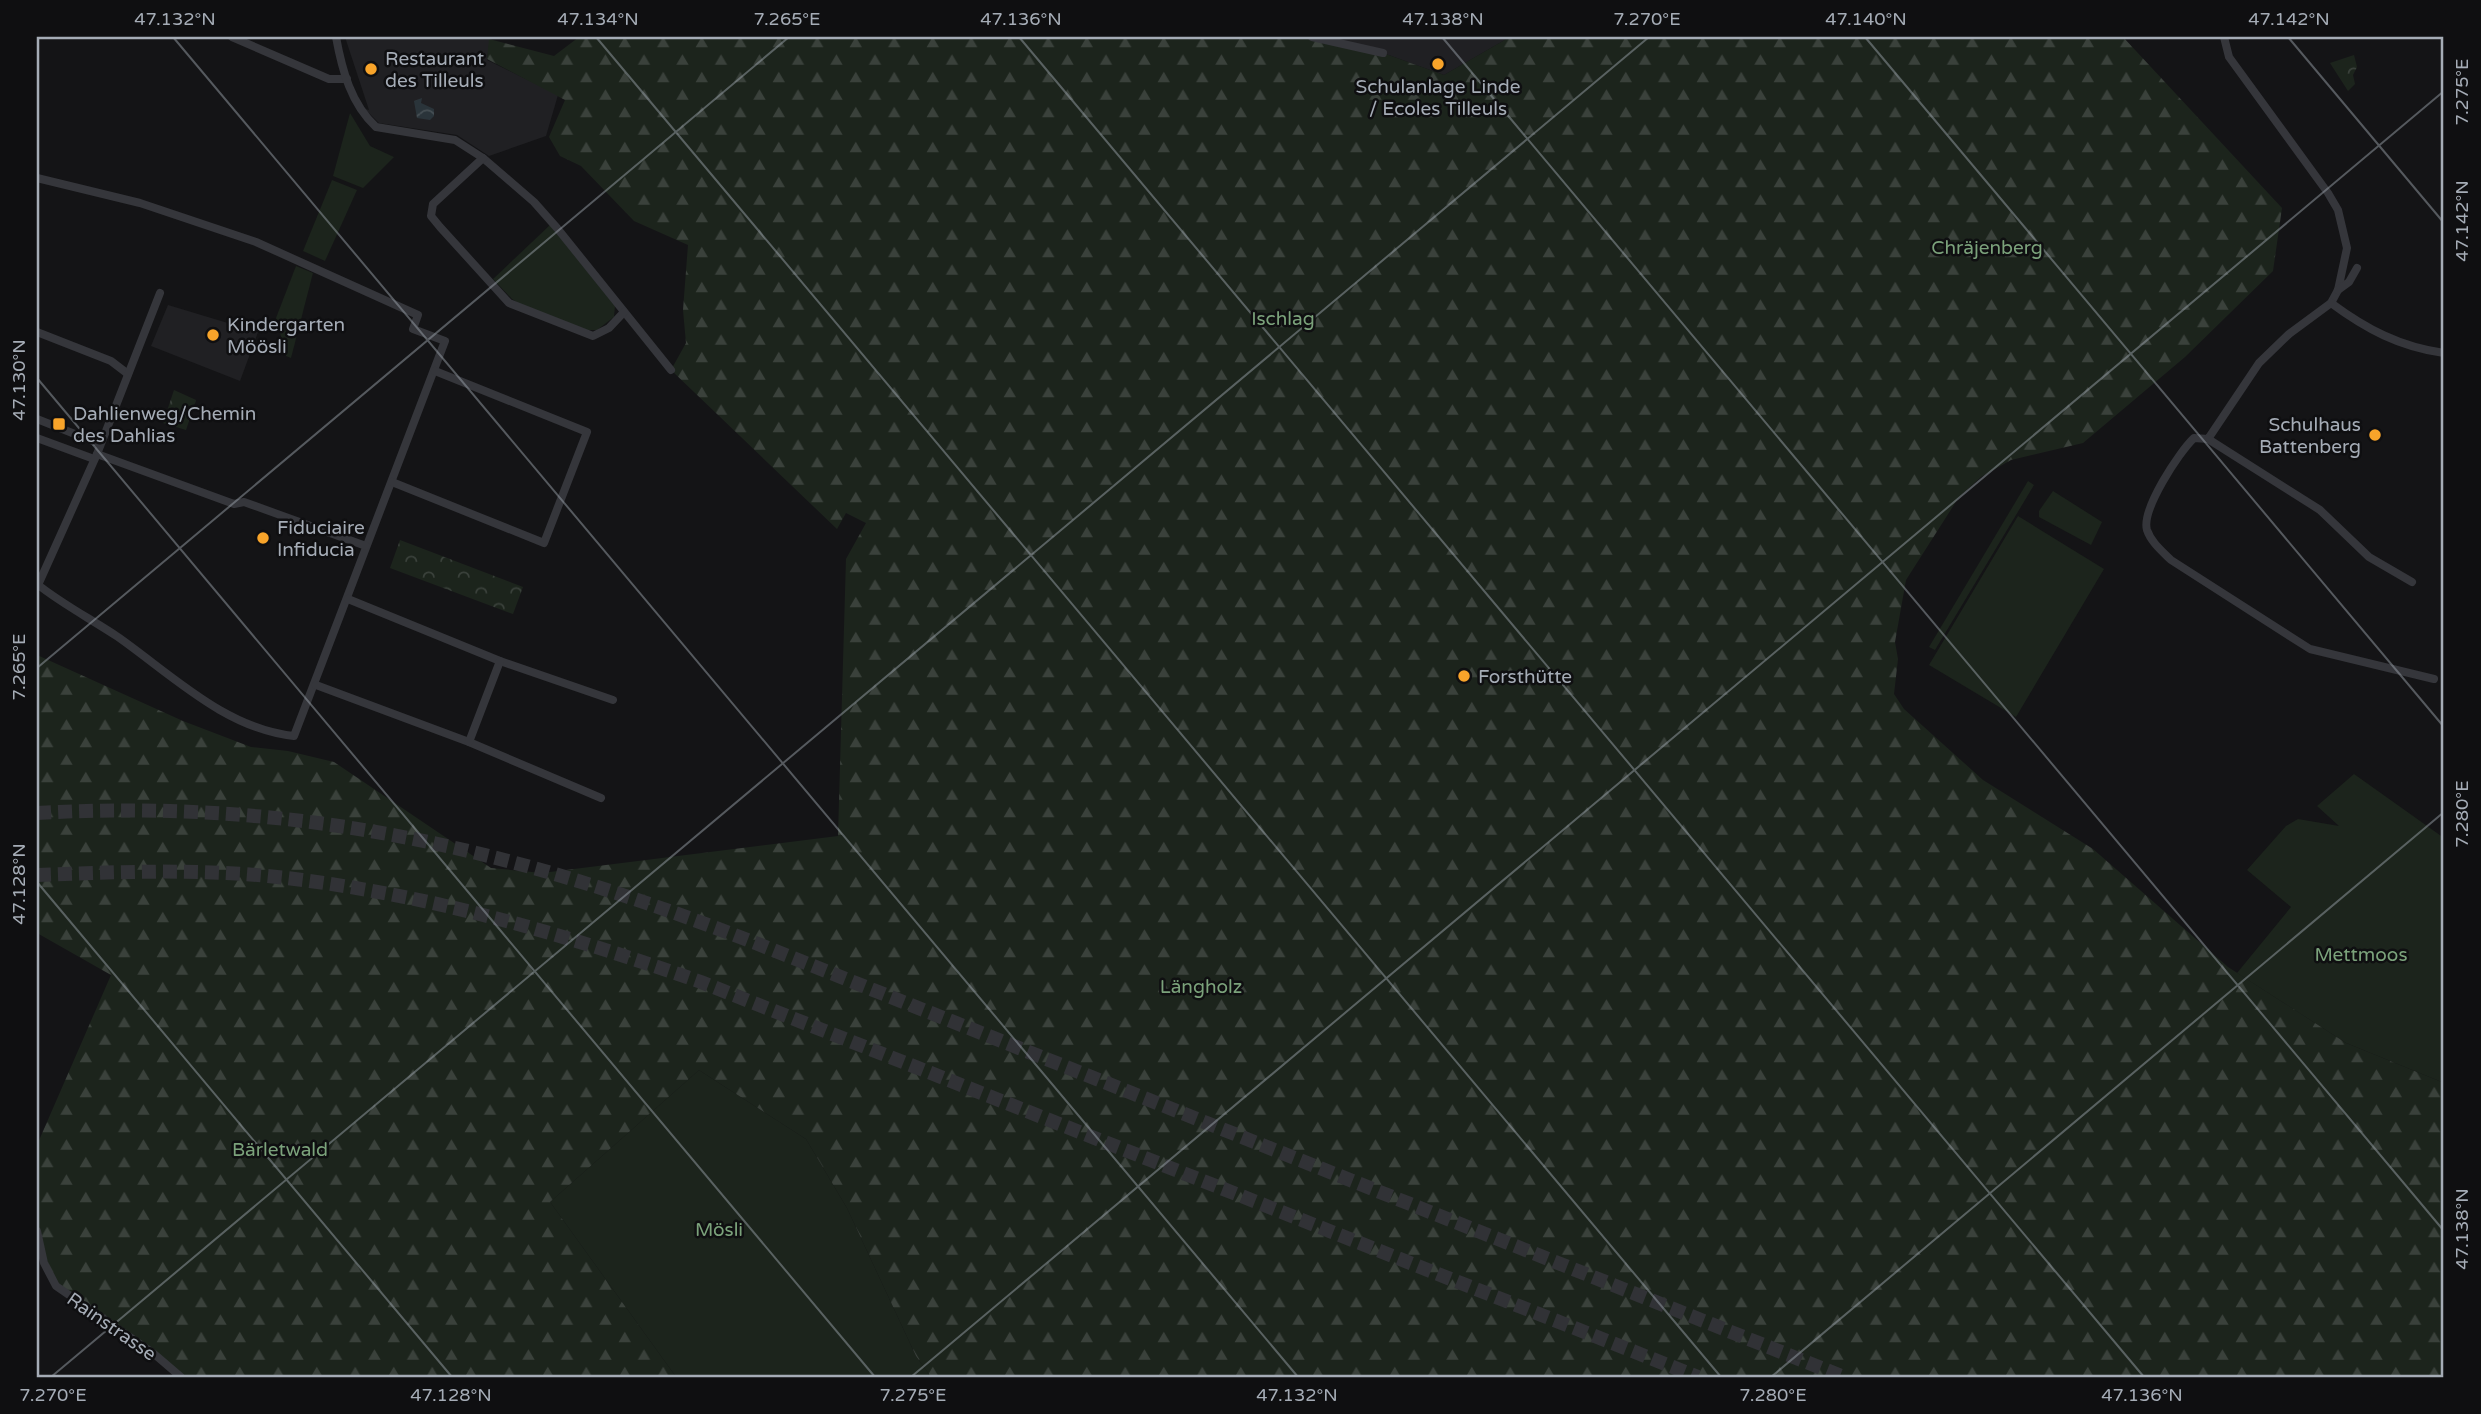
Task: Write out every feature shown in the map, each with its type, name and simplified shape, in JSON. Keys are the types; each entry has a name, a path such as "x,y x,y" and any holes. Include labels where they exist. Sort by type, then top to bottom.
{"street":[{"path":"232,37 329,79 347,79"},
{"path":"336,37 354,98 360,110 376,127 455,140 483,158 534,202 671,370"},
{"path":"1312,37 1383,53"},
{"path":"2208,439 2259,363 2289,334 2331,303 2338,290 2347,248 2338,210 2229,57 2224,37"},
{"path":"483,158 430,210 447,234 509,303 528,313 593,336 609,328 624,312"},
{"path":"37,178 140,203 259,243 418,315 413,329 445,341 295,736 257,727 207,702 153,661 38,585 95,457 160,293"},
{"path":"2338,290 2349,282 2357,268"},
{"path":"2331,303 2364,327 2398,343 2444,353"},
{"path":"37,332 111,361 128,374"},
{"path":"392,482 544,543 549,531 587,432 435,371"},
{"path":"37,419 100,444"},
{"path":"37,438 234,504 244,502 366,547"},
{"path":"2412,582 2369,557 2320,510 2208,439 2194,438 2185,446 2151,505 2146,528 2152,541 2171,560 2310,649 2434,679"},
{"path":"348,598 500,661 613,700"},
{"path":"469,743 500,661"},
{"path":"316,685 469,743 601,798"},
{"name":"Rainstrasse","path":"37,1231 44,1263 56,1286 153,1353 181,1377"}],"shaded area":[{"path":"345,37 490,37 487,60 558,95 546,136 489,156 457,135 379,123 365,109 369,110"},
{"name":"Schulanlage Linde / Ecoles Tilleuls","path":"1312,37 1510,37 1444,75 1383,53"},
{"path":"168,305 258,332 240,381 151,346"}],"green space":[{"path":"579,37 1312,37 1383,53 1444,75 1510,37 2123,37 2282,208 2273,271 2185,357 2083,443 2011,460 1981,477 1959,497 1906,580 1895,642 1898,659 1894,694 1904,709 1983,780 2093,849 2228,967 2346,1043 2444,1083 2444,1377 931,1377 916,1356 847,1208 806,1139 699,1070 550,1202 676,1377 181,1377 56,1286 37,1231 37,1145 111,975 37,933 37,655 183,721 251,747 288,751 334,762 491,868 542,873 838,836 846,559 866,523 846,513 837,529 671,370 686,343 683,310 688,245 634,221 581,166 560,156 549,137 565,100 487,59 489,39 554,56"},
{"path":"2354,55 2357,67 2353,75 2355,84 2348,91 2330,63"},
{"path":"350,113 370,146 394,157 363,188 333,176"},
{"path":"332,180 357,190 325,261 303,251"},
{"path":"550,225 615,306 614,317 597,330 584,330 524,307 512,299 493,279"},
{"path":"296,266 313,273 291,358 286,356 276,318"},
{"path":"174,390 196,400 186,430 163,423"},
{"path":"2028,481 2034,485 1935,650 1929,647"},
{"path":"2053,491 2102,522 2091,545 2039,517 2039,511"},
{"path":"2018,516 2104,569 2016,717 1929,665"},
{"path":"400,540 523,587 513,614 390,568"},
{"name":"Mettmoos","path":"2354,774 2444,838 2444,1083 2346,1043 2237,973 2291,907 2247,870 2286,826 2298,819 2339,826 2317,806"},
{"name":"Mösli","path":"699,1070 806,1139 847,1208 916,1356 931,1377 676,1377 550,1202"}],"water":[{"path":"422,98 421,103 434,109 434,116 430,120 417,118 414,101"}],"tunnel":[{"path":"37,813 133,810 226,814 316,823 405,837 579,881 668,910 758,944 1844,1377"},
{"path":"37,875 192,872 286,878 393,895 548,932 701,982 1698,1377"}],"place":[{"name":"Schulanlage Linde / Ecoles Tilleuls","path":"1438,64"},
{"name":"Restaurant des Tilleuls","path":"371,69"},
{"name":"Kindergarten Möösli","path":"213,335"},
{"name":"Dahlienweg/Chemin des Dahlias","path":"59,424"},
{"name":"Schulhaus Battenberg","path":"2375,435"},
{"name":"Fiduciaire Infiducia","path":"263,538"},
{"name":"Forsthütte","path":"1464,676"}],"park label":[{"name":"Chräjenberg","path":"1987,247"},
{"name":"Ischlag","path":"1283,318"},
{"name":"Längholz","path":"1201,986"},
{"name":"Bärletwald","path":"280,1149"}]}
